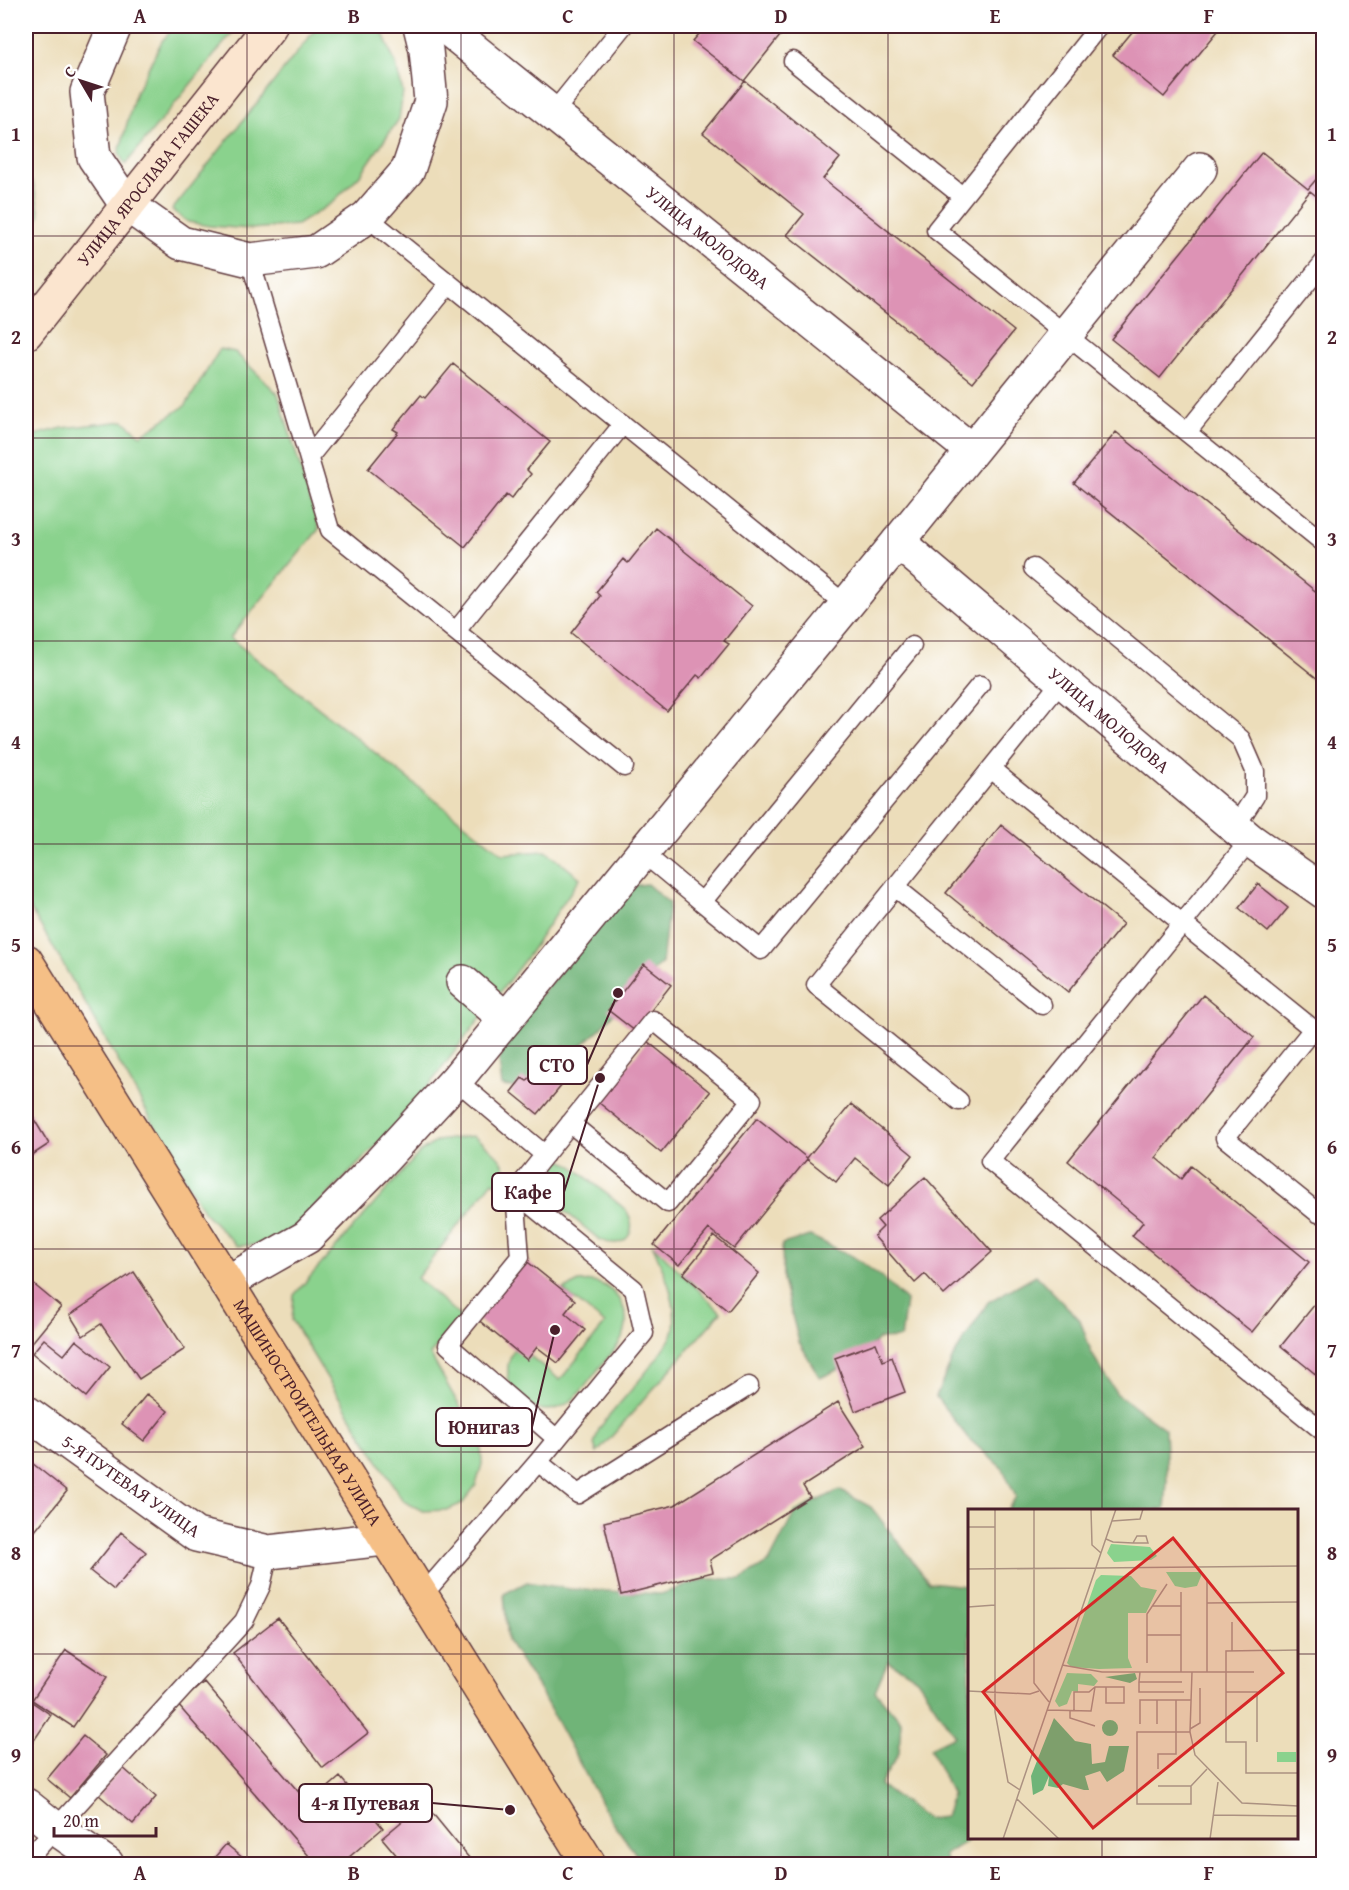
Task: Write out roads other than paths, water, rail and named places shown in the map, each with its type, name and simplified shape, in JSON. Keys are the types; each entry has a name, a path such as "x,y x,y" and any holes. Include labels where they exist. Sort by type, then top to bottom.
{"main road":[{"name":"УЛИЦА ЯРОСЛАВА ГАШЕКА","path":"26,333 126,204 270,26"},
{"name":"МАШИНОСТРОИТЕЛЬНАЯ УЛИЦА","path":"26,961 384,1539 589,1864"}],"street":[{"path":"115,26 87,92 94,157 126,204 181,243 250,260 316,252 367,217 408,170 431,101 426,51 420,26"},
{"name":"УЛИЦА МОЛОДОВА","path":"444,26 971,450"},
{"path":"226,1283 307,1237 375,1168 456,1080 898,542 1200,169"},
{"name":"УЛИЦА МОЛОДОВА","path":"898,542 1061,682 1243,833 1323,892"},
{"path":"464,982 506,1019"},
{"name":"5-Я ПУТЕВАЯ УЛИЦА","path":"26,1412 196,1535 269,1552 384,1539"},
{"path":"26,1805 107,1864"}],"lane":[{"path":"554,113 622,26"},
{"path":"1099,26 936,230 1323,543"},
{"path":"793,61 962,196"},
{"path":"367,217 846,605"},
{"path":"250,260 330,530 624,767"},
{"path":"1187,432 1323,262"},
{"path":"309,457 449,284"},
{"path":"456,631 623,424"},
{"path":"1034,568 1241,739 1255,771 1255,796 1243,833 1182,924 990,1161 1323,1432"},
{"path":"702,902 912,646"},
{"path":"959,1101 816,985 1061,682"},
{"path":"643,853 761,950 980,685"},
{"path":"991,769 1312,1029 1225,1138 1318,1213"},
{"path":"895,886 1042,1005"},
{"path":"557,1439 448,1345 520,1257 515,1192 570,1123 653,1020 752,1100 668,1203 570,1123"},
{"path":"456,1080 545,1155"},
{"path":"421,1597 538,1462 644,1333 634,1288 515,1192"},
{"path":"538,1462 578,1494 749,1386"},
{"path":"26,1861 244,1621 261,1586 269,1552"}],"place":[{"name":"СТО","path":"618,993"},
{"name":"Кафе","path":"600,1078"},
{"name":"Юнигаз","path":"555,1330"},
{"name":"4-я Путевая","path":"510,1810"}]}
